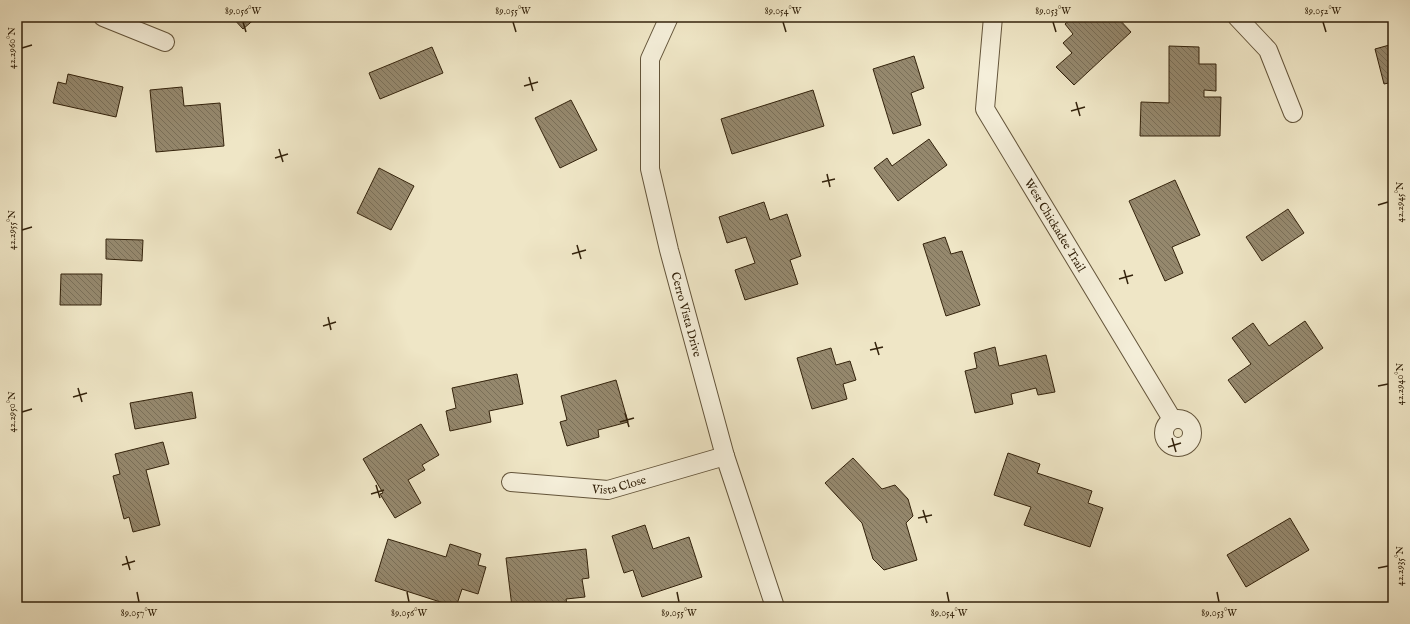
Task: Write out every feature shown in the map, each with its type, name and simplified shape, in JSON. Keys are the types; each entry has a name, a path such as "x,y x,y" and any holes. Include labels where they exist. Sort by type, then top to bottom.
{"street":[{"path":"104,17 165,42"},
{"name":"Cerro Vista Drive","path":"669,17 650,59 650,169 669,250 725,456 776,607"},
{"name":"West Chickadee Trail","path":"993,17 985,109 1172,419"},
{"path":"1237,17 1268,50 1293,113"},
{"name":"Vista Close","path":"511,482 608,490 725,456"}],"building":[{"path":"232,17 257,17 243,29"},
{"path":"1073,17 1117,17 1131,32 1074,85 1056,67 1072,53 1063,43 1073,34 1065,24"},
{"path":"1393,44 1393,82 1384,84 1375,49"},
{"path":"1169,46 1199,47 1199,64 1216,64 1216,91 1204,90 1204,97 1221,97 1220,136 1140,136 1141,102 1169,103"},
{"path":"432,47 443,73 380,99 369,73"},
{"path":"914,56 924,88 911,93 921,125 893,134 873,69"},
{"path":"68,74 123,87 116,117 53,103 58,82 66,84"},
{"path":"182,87 184,106 220,103 224,146 156,152 150,90"},
{"path":"813,90 824,126 732,154 721,119"},
{"path":"571,100 597,150 560,168 535,118"},
{"path":"929,139 947,165 898,201 874,168 887,158 892,166"},
{"path":"379,168 414,186 391,230 357,213"},
{"path":"1175,180 1200,235 1172,247 1183,273 1165,281 1129,201"},
{"path":"764,202 770,220 787,214 801,256 790,260 798,284 745,300 735,270 755,263 746,237 727,243 719,217"},
{"path":"1288,209 1304,233 1262,261 1246,237"},
{"path":"945,237 951,254 962,251 980,305 946,316 923,244"},
{"path":"106,239 143,240 142,261 106,259"},
{"path":"61,274 102,274 101,305 60,305"},
{"path":"1305,321 1323,348 1245,403 1228,380 1251,364 1232,338 1253,323 1269,346"},
{"path":"995,347 999,366 1046,355 1055,392 1038,395 1036,388 1011,394 1013,404 975,413 965,371 977,368 974,353"},
{"path":"831,348 836,365 850,361 856,380 843,384 847,399 812,409 797,358"},
{"path":"517,374 523,404 489,411 491,422 450,431 446,411 456,408 452,388"},
{"path":"616,380 628,422 598,430 599,437 567,446 560,422 567,420 561,396"},
{"path":"192,392 196,418 135,429 130,403"},
{"path":"421,424 439,455 422,465 425,470 408,480 421,503 395,518 380,494 383,493 363,459"},
{"path":"163,442 169,464 146,470 160,525 133,532 129,517 124,519 113,476 120,474 115,454"},
{"path":"1008,453 1040,464 1037,473 1092,491 1088,503 1103,508 1090,547 1024,525 1031,507 994,495"},
{"path":"853,458 882,489 895,485 908,499 913,516 906,523 917,560 884,570 873,559 862,523 825,483"},
{"path":"1290,518 1309,550 1246,587 1227,555"},
{"path":"645,525 653,549 689,537 702,577 642,597 633,570 624,573 612,536"},
{"path":"388,539 446,557 450,544 481,554 478,565 486,567 478,594 462,589 456,607 375,581"},
{"path":"586,549 589,578 582,579 585,597 566,599 567,604 545,607 512,607 506,558"}]}
